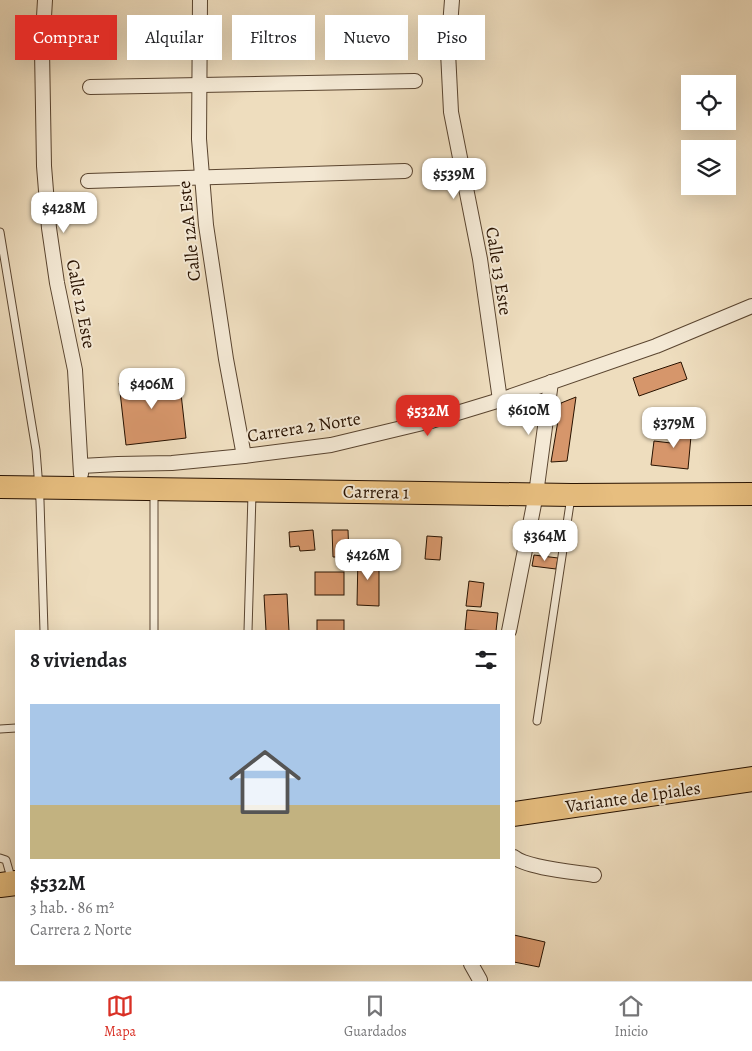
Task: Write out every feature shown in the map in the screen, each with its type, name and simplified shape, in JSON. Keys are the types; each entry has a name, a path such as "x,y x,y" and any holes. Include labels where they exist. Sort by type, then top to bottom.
{"highway":[{"name":"Variante de Ipiales","path":"515,814 752,779"}],"main road":[{"name":"Carrera 1","path":"0,487 536,494 752,494"}],"street":[{"name":"Calle 12 Este","path":"45,0 42,50 45,184 56,274 75,370 82,488"},
{"name":"Calle 12A Este","path":"200,0 199,139 206,225 212,275 244,456"},
{"name":"Calle 13 Este","path":"452,0 448,52 451,112 480,259 500,400"},
{"path":"90,87 415,81"},
{"path":"88,181 405,170"},
{"name":"Carrera 2 Norte","path":"81,466 172,463 331,445 432,421 500,400 656,346 752,306"},
{"path":"509,630 536,494 551,382"},
{"path":"515,858 519,862 594,876"},
{"path":"472,965 480,980"}],"lane":[{"path":"0,232 36,450 44,630"},
{"path":"154,489 154,630"},
{"path":"248,630 253,490"},
{"path":"537,721 572,494"},
{"path":"0,729 15,728"},
{"path":"0,858 6,860 10,884"}],"building":[{"path":"681,362 687,379 639,396 633,378"},
{"path":"179,376 186,438 126,445 119,383"},
{"path":"576,397 567,461 551,462 561,403"},
{"path":"673,423 692,425 688,469 651,465 654,441 671,443"},
{"path":"313,530 315,550 300,551 299,546 290,547 289,532"},
{"path":"332,530 348,530 349,557 333,557"},
{"path":"427,536 442,537 440,560 425,559"},
{"path":"534,555 558,558 556,569 532,566"},
{"path":"358,556 379,556 379,606 357,605"},
{"path":"315,572 344,572 344,595 315,595"},
{"path":"469,581 484,583 481,607 466,606"},
{"path":"287,594 289,630 266,630 264,595"},
{"path":"467,610 498,613 496,630 465,630"},
{"path":"317,620 344,620 344,630 317,630"},
{"path":"515,935 545,942 539,967 515,962"}]}
